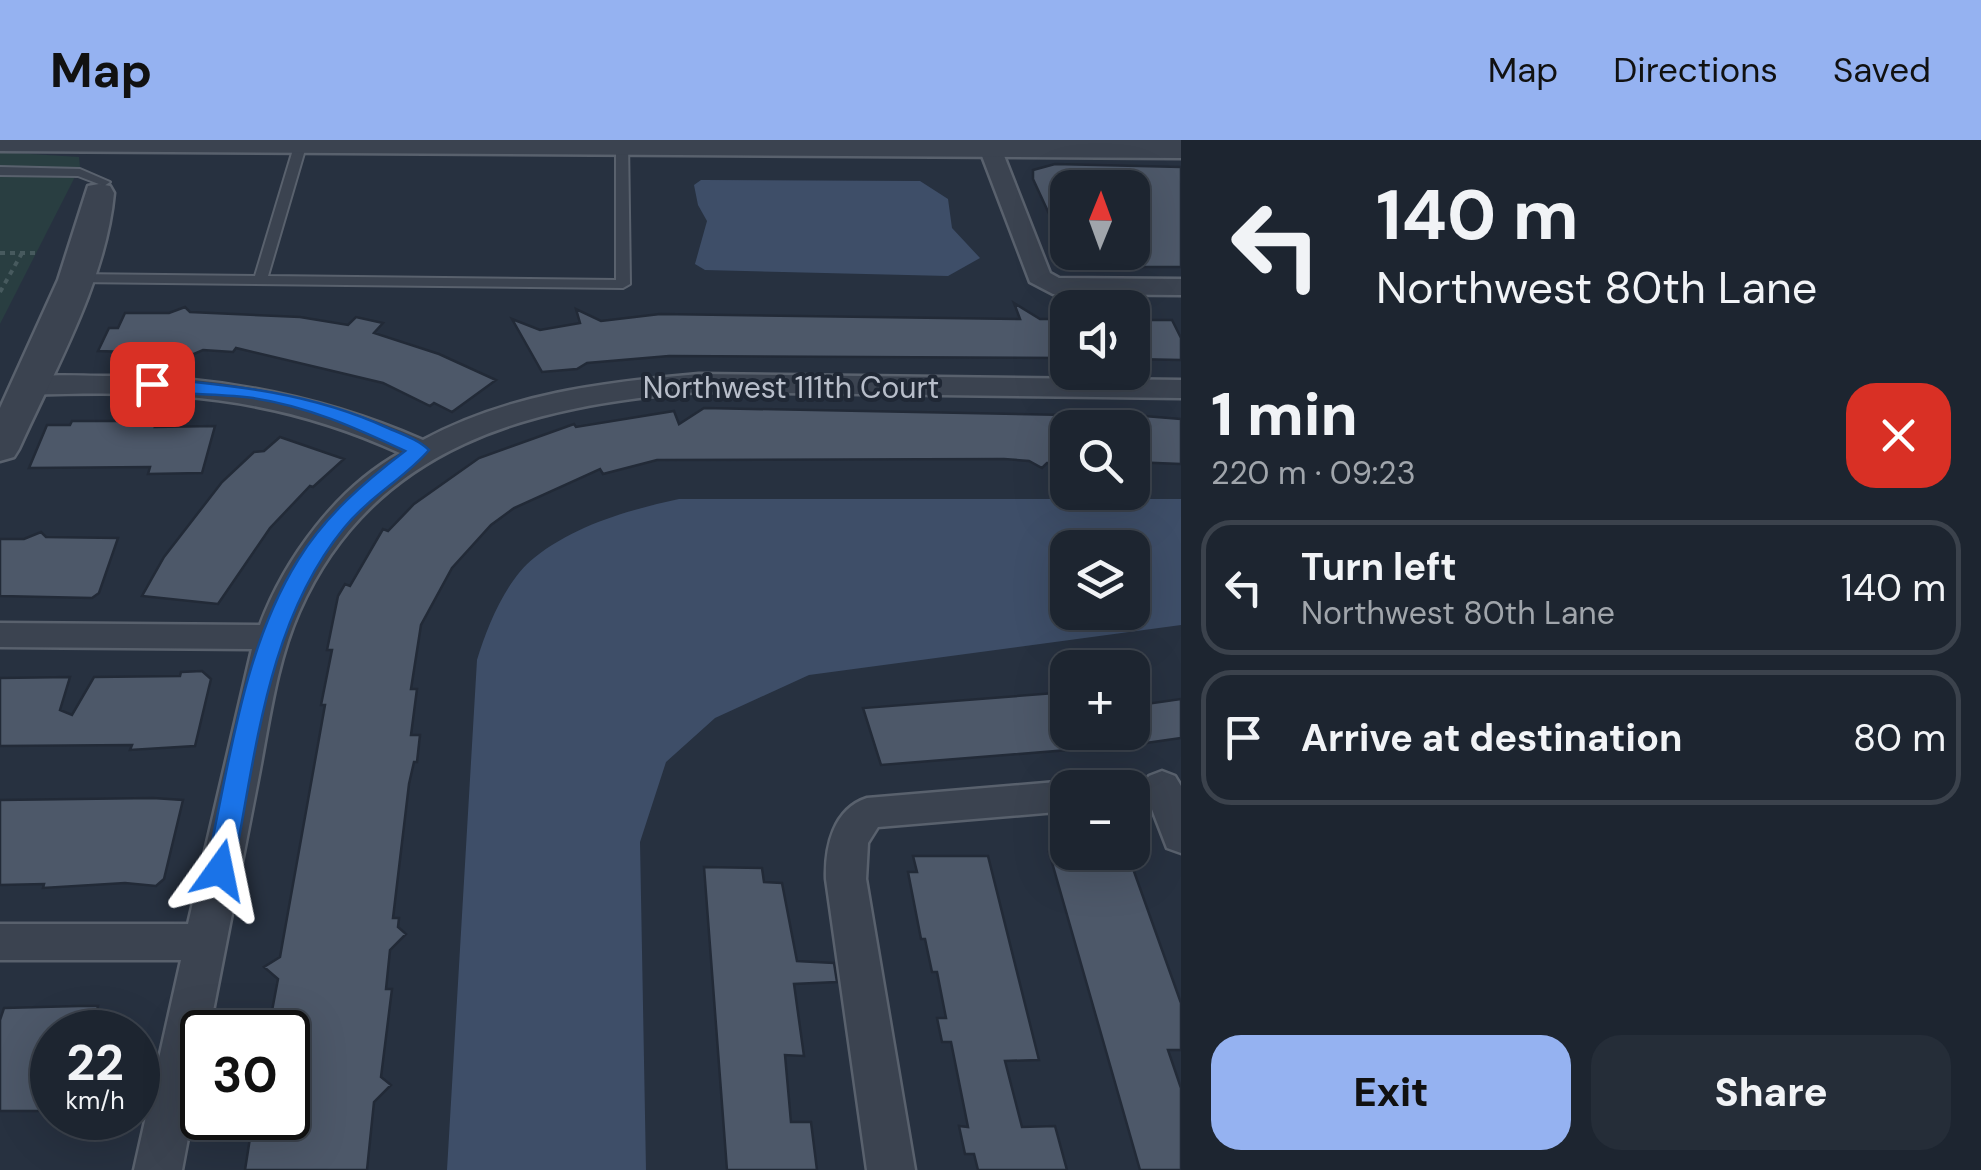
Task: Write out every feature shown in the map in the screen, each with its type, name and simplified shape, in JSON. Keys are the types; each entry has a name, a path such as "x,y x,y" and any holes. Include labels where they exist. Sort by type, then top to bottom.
{"street":[{"path":"0,449 10,388 83,212 101,188 124,141"},
{"path":"0,142 951,144 990,148 1181,149"},
{"path":"990,148 1039,277 1054,286 1181,287"},
{"path":"10,388 74,278 100,209 101,188"},
{"name":"Northwest 111th Court","path":"158,1170 204,942 273,637 307,562 338,522 370,488 419,450 538,405 638,386 699,383 1181,389"},
{"path":"10,388 152,384 254,392 350,418 419,450"},
{"path":"0,635 273,637"},
{"path":"1158,786 1181,837"},
{"path":"891,1170 846,879 844,848 850,831 868,813 1050,798"},
{"path":"0,942 204,942"}],"lane":[{"path":"260,280 300,143"},
{"path":"74,278 623,284 622,143"},
{"path":"0,172 68,172 101,188"}],"path":[{"path":"0,253 40,254"},
{"path":"0,292 22,253"}],"green space":[{"path":"0,152 79,157 80,167 0,324"}],"water":[{"path":"701,180 920,181 948,199 952,228 980,258 948,276 705,270 695,264 707,221 698,205 694,185"},
{"path":"679,499 1050,499 1050,510 1150,510 1150,499 1181,499 1181,625 1150,629 1150,530 1050,530 1050,630 1144,630 809,675 715,718 666,762 640,842 646,1170 447,1170 477,660 506,591 524,567 567,536 622,514"}],"building":[{"path":"1055,164 1181,167 1181,267 1150,267 1150,170 1050,170 1050,216 1033,179 1033,170"},
{"path":"1014,303 1040,319 1050,319 1050,358 669,356 587,363 577,369 542,372 512,319 540,330 580,323 576,309 601,321 660,314 1020,319"},
{"path":"185,307 190,312 300,317 348,325 356,317 383,323 374,333 439,354 496,380 452,412 383,383 236,348 233,352 203,350 194,354 98,351 109,328 118,328 125,313 169,313"},
{"path":"1150,320 1172,320 1181,338 1181,360 1150,359"},
{"path":"704,408 1050,415 1050,463 1042,468 1029,461 1004,459 657,460 603,474 600,469 514,508 491,525 452,568 421,625 411,689 417,689 411,735 420,735 409,784 393,918 399,918 398,927 406,934 390,950 386,989 392,989 381,1077 391,1085 374,1102 367,1170 245,1170 250,1140 310,1140 310,1010 272,1010 278,979 264,967 280,957 325,705 321,705 332,650 327,650 338,596 345,584 350,586 383,529 388,531 414,504 479,458 574,424 576,427 674,411 679,424"},
{"path":"1150,416 1181,419 1181,464 1150,463"},
{"path":"72,421 157,421 155,427 215,426 202,473 148,474 150,467 29,468 47,425 70,425"},
{"path":"280,437 344,459 310,486 270,528 218,604 142,596 164,557 222,482 254,452 264,451"},
{"path":"41,532 46,537 118,538 99,593 92,598 0,596 0,539 24,539"},
{"path":"202,671 211,679 195,746 130,750 132,745 0,746 0,678 70,677 60,710 72,715 94,677 180,676 181,672"},
{"path":"1050,693 1050,750 1068,750 881,765 863,708"},
{"path":"1181,699 1181,738 1150,742 1150,703"},
{"path":"0,800 183,800 164,879 156,886 0,885"},
{"path":"913,856 988,856 1039,1060 1005,1061 1022,1127 1055,1126 1067,1170 978,1170 974,1154 965,1154 959,1126 968,1127 951,1042 942,1042 937,1018 946,1018 937,972 932,972 925,939 921,939 908,872 917,872"},
{"path":"704,867 762,868 764,882 782,883 797,961 834,963 837,982 794,984 804,1056 785,1055 791,1122 811,1122 817,1170 727,1170"},
{"path":"1054,870 1134,870 1181,1003 1181,1050 1168,1050 1181,1088 1181,1170 1140,1170"},
{"path":"98,1006 97,1010 30,1010 30,1111 0,1111 0,1020 4,1008"}],"route":[{"path":"152,384 254,392 300,402 350,418 419,450 370,488 338,522 307,562 282,609 258,689 220,870"}]}
